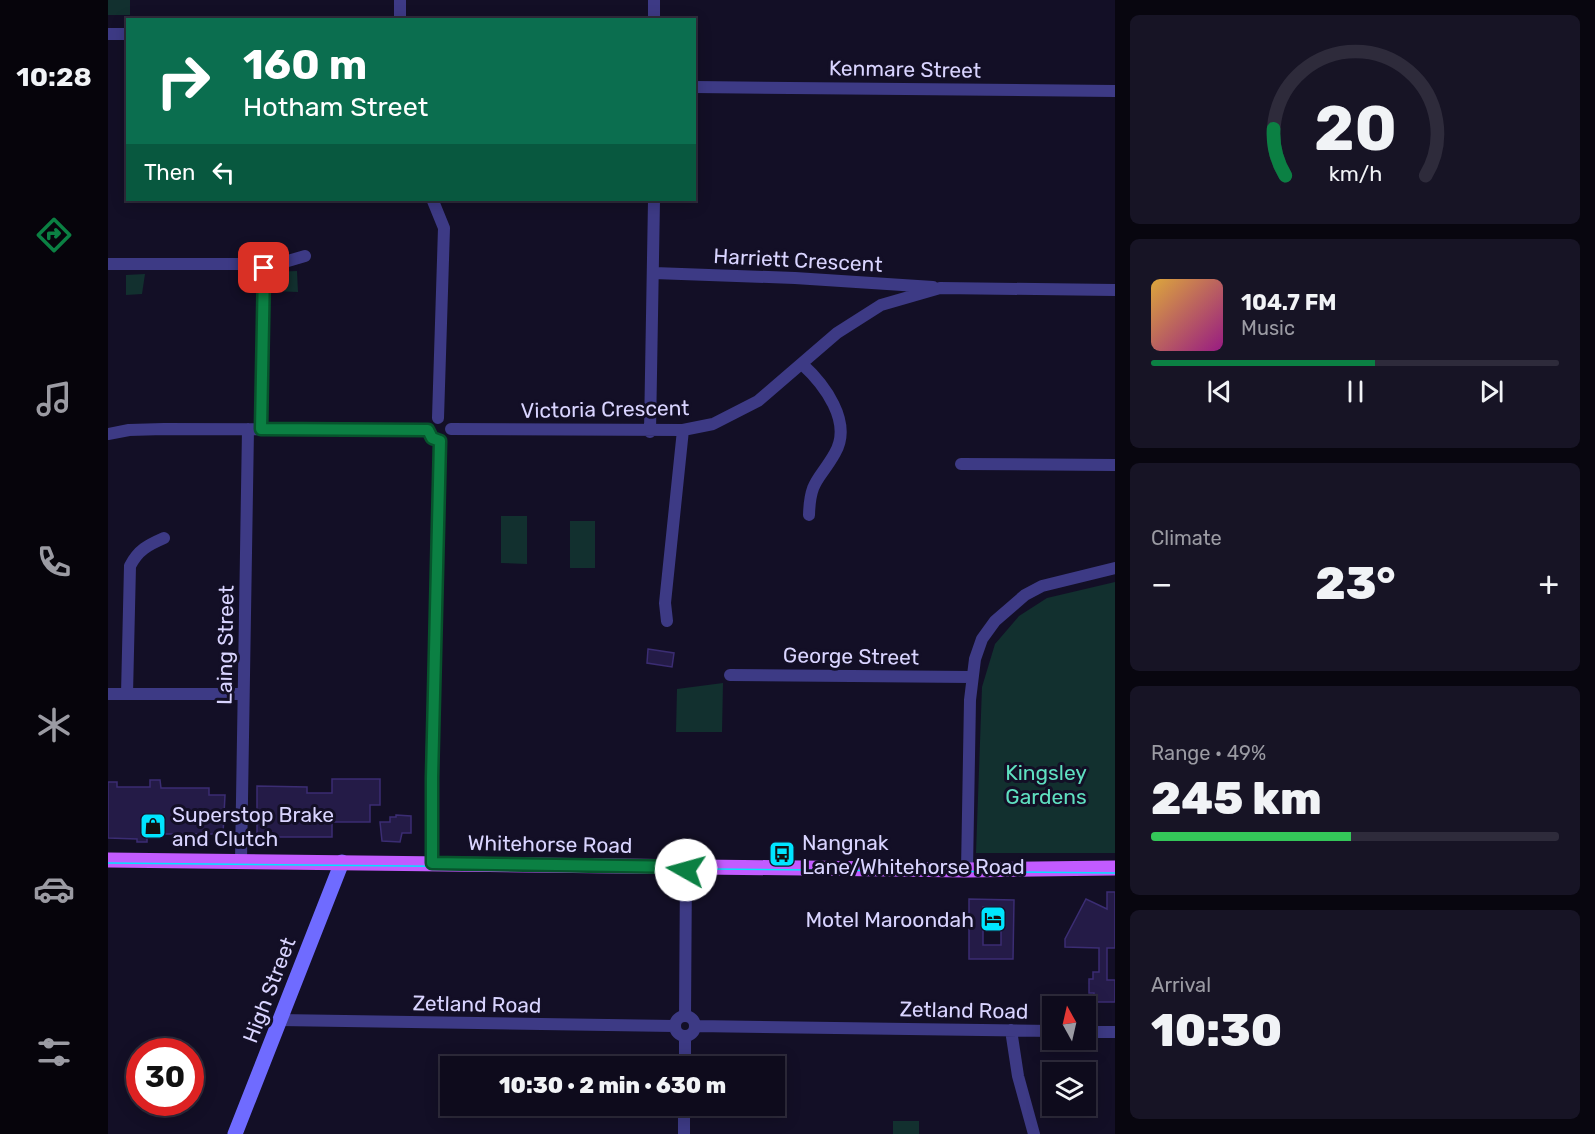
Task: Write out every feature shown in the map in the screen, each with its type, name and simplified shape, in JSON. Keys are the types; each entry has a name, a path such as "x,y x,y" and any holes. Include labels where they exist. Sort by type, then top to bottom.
{"main road":[{"name":"Whitehorse Road","path":"108,860 1115,870"}],"street":[{"path":"400,0 400,18"},
{"path":"654,0 654,18"},
{"path":"108,34 126,34"},
{"name":"Kenmare Street","path":"696,87 1115,91"},
{"path":"433,201 444,228 438,418"},
{"path":"650,432 654,201"},
{"path":"108,264 257,264 264,268 304,256"},
{"path":"261,429 264,268"},
{"name":"Harriett Crescent","path":"654,273 795,278 940,288"},
{"name":"Victoria Crescent","path":"451,429 650,432 683,430 713,424 758,401 837,333 881,305 940,288 1115,290"},
{"path":"802,364 821,382 834,407 839,424 838,446 814,484 809,515"},
{"path":"438,418 447,421 451,429 448,437 440,441 432,438 428,430 430,422 438,418"},
{"path":"108,434 129,430 164,429 428,430"},
{"name":"Laing Street","path":"241,861 248,429"},
{"path":"667,621 665,603 683,430"},
{"path":"432,863 432,767 440,441"},
{"path":"961,464 1115,465"},
{"path":"128,694 130,566 136,554 146,545 164,538"},
{"path":"966,870 971,677 982,639 995,621 1025,596 1042,586 1115,568"},
{"name":"George Street","path":"730,675 971,677"},
{"path":"108,694 243,694"},
{"name":"High Street","path":"235,1134 342,862"},
{"path":"685,1016 686,867"},
{"path":"685,1016 693,1020 695,1026 693,1032 685,1037"},
{"path":"685,1016 676,1020 674,1026 679,1035 685,1037"},
{"name":"Zetland Road","path":"279,1020 674,1026"},
{"name":"Zetland Road","path":"695,1026 1042,1031"},
{"path":"1011,1030 1018,1076 1034,1134"},
{"path":"1096,1032 1115,1032"},
{"path":"685,1037 685,1056"},
{"path":"684,1116 684,1134"}],"green space":[{"path":"108,0 130,0 130,15 108,15"},
{"path":"297,271 298,292 271,291 271,272"},
{"path":"145,274 142,294 126,295 126,275"},
{"path":"501,516 527,516 527,564 501,563"},
{"path":"570,521 595,521 595,568 570,568"},
{"name":"Kingsley Gardens","path":"1115,582 1115,853 976,853 982,687 995,644 1019,616 1047,598"},
{"path":"723,683 722,732 676,732 677,689"},
{"path":"893,1121 919,1121 919,1134 893,1134"}],"building":[{"path":"648,649 674,653 672,667 647,663"},
{"path":"332,779 380,779 380,805 370,805 370,822 332,822 332,837 257,837 257,786 307,787 307,793 332,793"},
{"path":"150,780 160,780 161,788 209,788 209,795 225,795 223,834 195,834 195,840 185,840 185,834 147,834 147,842 137,842 137,839 108,838 108,782 117,782 117,787 150,787"},
{"path":"396,815 411,816 411,833 402,833 400,842 382,841 380,822 390,822 390,817 396,817"},
{"path":"1107,892 1115,892 1115,948 1107,948 1107,980 1115,980 1115,1002 1096,1002 1094,993 1089,993 1089,979 1093,979 1093,972 1099,972 1099,948 1065,947 1065,939 1086,899 1107,909"},
{"path":"969,899 1014,900 1013,959 969,959","holes":["983,907 1001,908 1001,945 983,945"]}],"tram line":[{"path":"108,863 1115,873"}],"place":[{"name":"Superstop Brake and Clutch","path":"153,826"},
{"name":"Nangnak Lane/Whitehorse Road","path":"782,854"},
{"name":"Motel Maroondah","path":"993,919"}],"route":[{"path":"264,268 261,429 428,430 432,438 440,441 432,863 686,867 686,870"}]}
